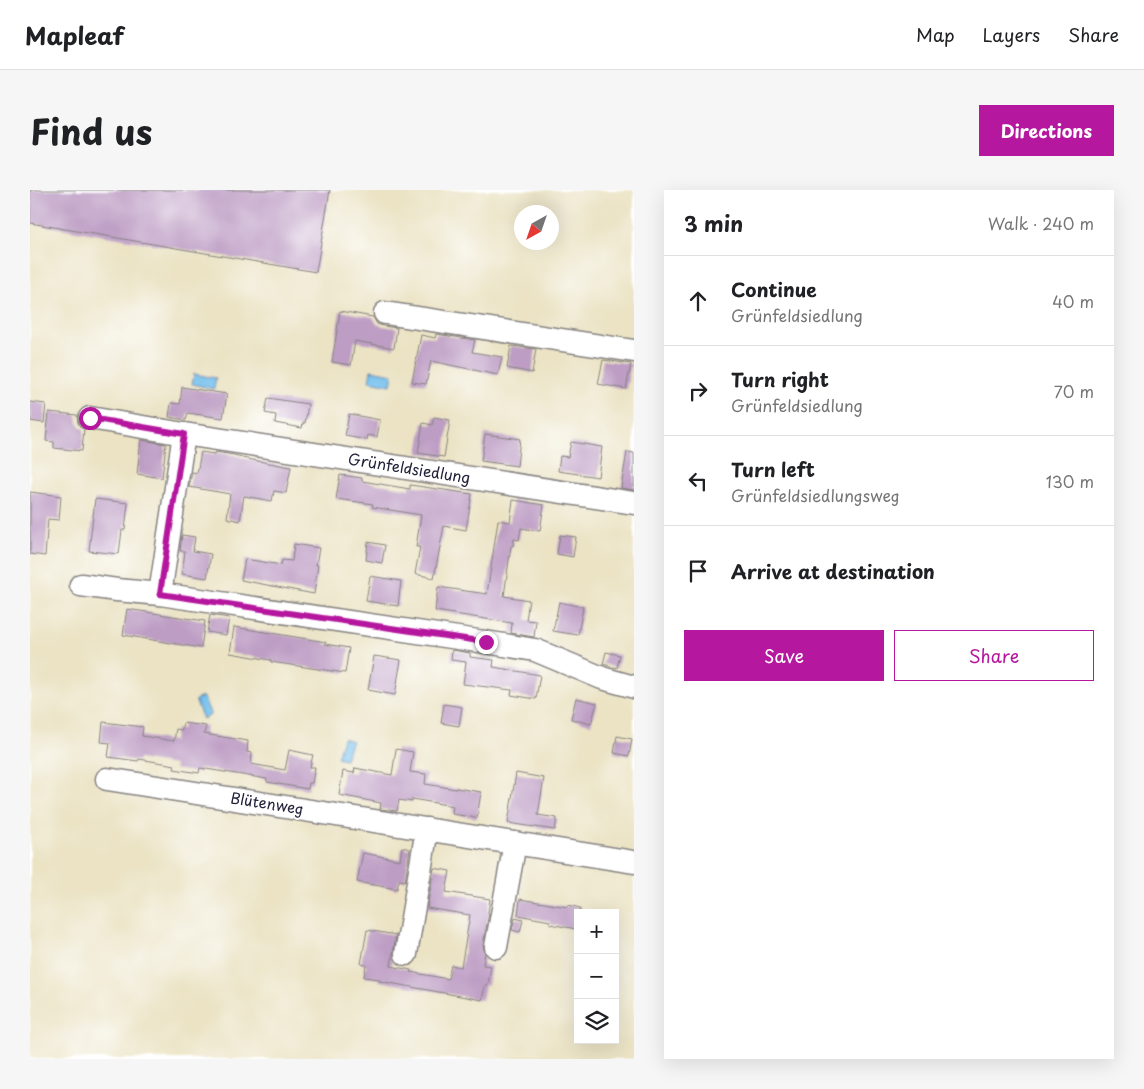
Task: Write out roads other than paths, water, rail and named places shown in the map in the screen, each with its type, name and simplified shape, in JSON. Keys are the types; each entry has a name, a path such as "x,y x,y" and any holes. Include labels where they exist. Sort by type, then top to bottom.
{"street":[{"path":"385,314 634,351"},
{"name":"Grünfeldsiedlung","path":"90,418 634,504"},
{"path":"160,594 184,434"},
{"path":"81,584 535,650 602,678 634,687"},
{"name":"Blütenweg","path":"107,779 634,862"},
{"path":"406,954 427,829"},
{"path":"496,947 515,843"}],"water":[{"path":"371,370 393,374 391,385 369,381"},
{"path":"194,374 216,378 214,389 192,384"},
{"path":"203,697 211,715 203,719 195,700"},
{"path":"343,738 352,741 345,759 337,757"}]}
